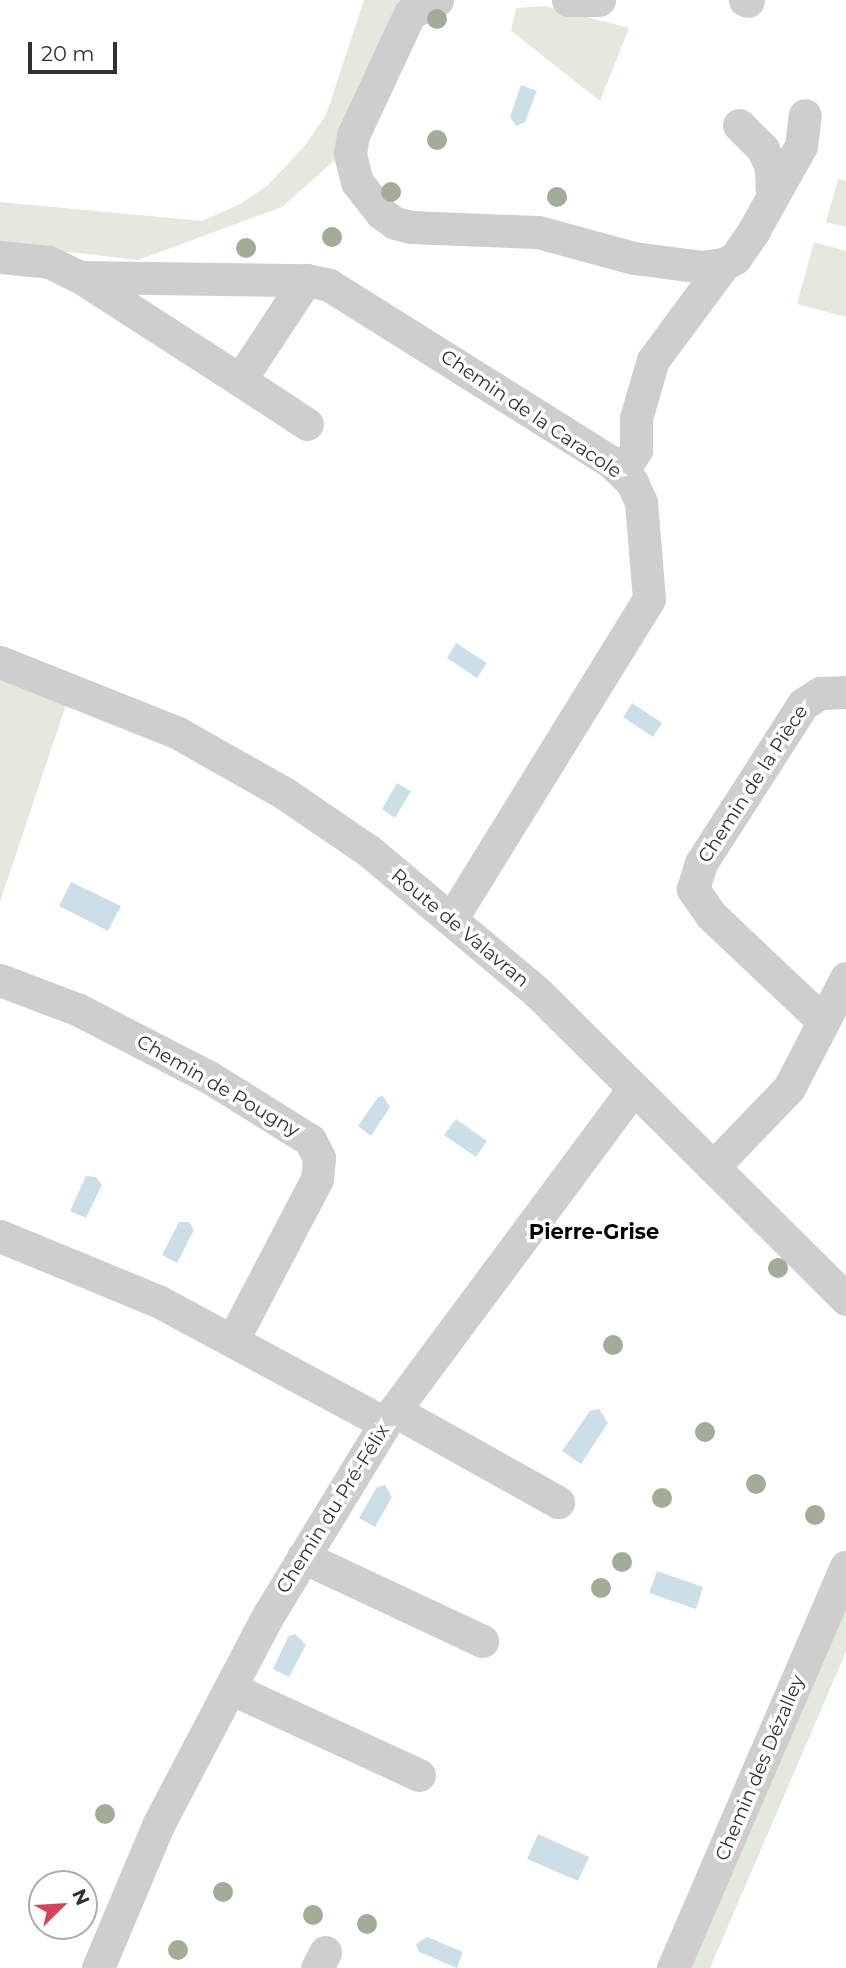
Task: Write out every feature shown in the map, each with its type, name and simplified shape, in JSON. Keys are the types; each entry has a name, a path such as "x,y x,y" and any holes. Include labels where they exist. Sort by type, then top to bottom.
{"street":[{"path":"438,0 410,13 353,135 352,169 381,213 411,228 537,232 634,258 702,267 723,264 735,258 747,241 772,192 801,146 805,115"},
{"path":"568,0 599,0"},
{"path":"739,125 763,149 771,168 772,192"},
{"name":"Chemin de la Caracole","path":"0,257 49,262 80,277 306,280 346,294 622,471 641,502 649,600 452,918"},
{"path":"622,471 636,450 636,418 653,360 723,264"},
{"path":"80,277 307,424"},
{"path":"240,380 306,280"},
{"name":"Route de Valavran","path":"0,662 121,706 202,746 284,793 369,851 537,992 846,1299"},
{"name":"Chemin de la Pièce","path":"823,1021 711,915 693,889 701,863 803,704 820,692 846,692"},
{"path":"713,1167 789,1088 846,978"},
{"name":"Chemin de Pougny","path":"0,979 79,1010 209,1077 310,1140 318,1158 317,1179 234,1338"},
{"name":"Chemin du Pré-Félix","path":"98,1968 158,1825 303,1557 390,1417 491,1275 634,1088"},
{"path":"0,1236 85,1268 234,1338 558,1502"},
{"path":"303,1557 482,1641"},
{"name":"Chemin des Dézalley","path":"673,1968 846,1567"},
{"path":"230,1688 419,1775"}],"shaded area":[{"path":"364,0 411,0 338,157 282,207 138,260 0,244 0,202 202,221 240,204 268,185 303,148 326,115"},
{"path":"545,6 629,28 600,101 511,31 516,8"},
{"path":"521,85 537,91 525,122 516,126 510,117"},
{"path":"838,179 846,181 846,227 826,222"},
{"path":"814,242 846,251 846,317 797,304"},
{"path":"456,643 487,663 477,678 447,658"},
{"path":"0,679 66,705 0,902"},
{"path":"632,703 662,723 653,737 623,717"},
{"path":"397,783 411,791 395,818 382,809"},
{"path":"71,882 121,906 108,931 59,906"},
{"path":"383,1096 390,1107 371,1136 358,1126 378,1097"},
{"path":"456,1119 487,1141 476,1157 444,1135"},
{"path":"86,1176 96,1177 102,1185 86,1218 70,1211"},
{"path":"179,1222 189,1222 194,1230 177,1263 162,1255"},
{"path":"599,1409 608,1423 581,1464 562,1451 590,1411"},
{"path":"385,1485 392,1497 375,1527 359,1518 377,1487"},
{"path":"657,1571 703,1587 696,1609 649,1593"},
{"path":"846,1608 846,1652 710,1968 691,1968"},
{"path":"295,1634 306,1645 289,1677 273,1669 288,1637"},
{"path":"538,1834 589,1857 578,1881 527,1859"},
{"path":"427,1937 463,1952 457,1968 419,1952 416,1944"}],"district":[{"name":"Pierre-Grise","path":"594,1232"}]}
